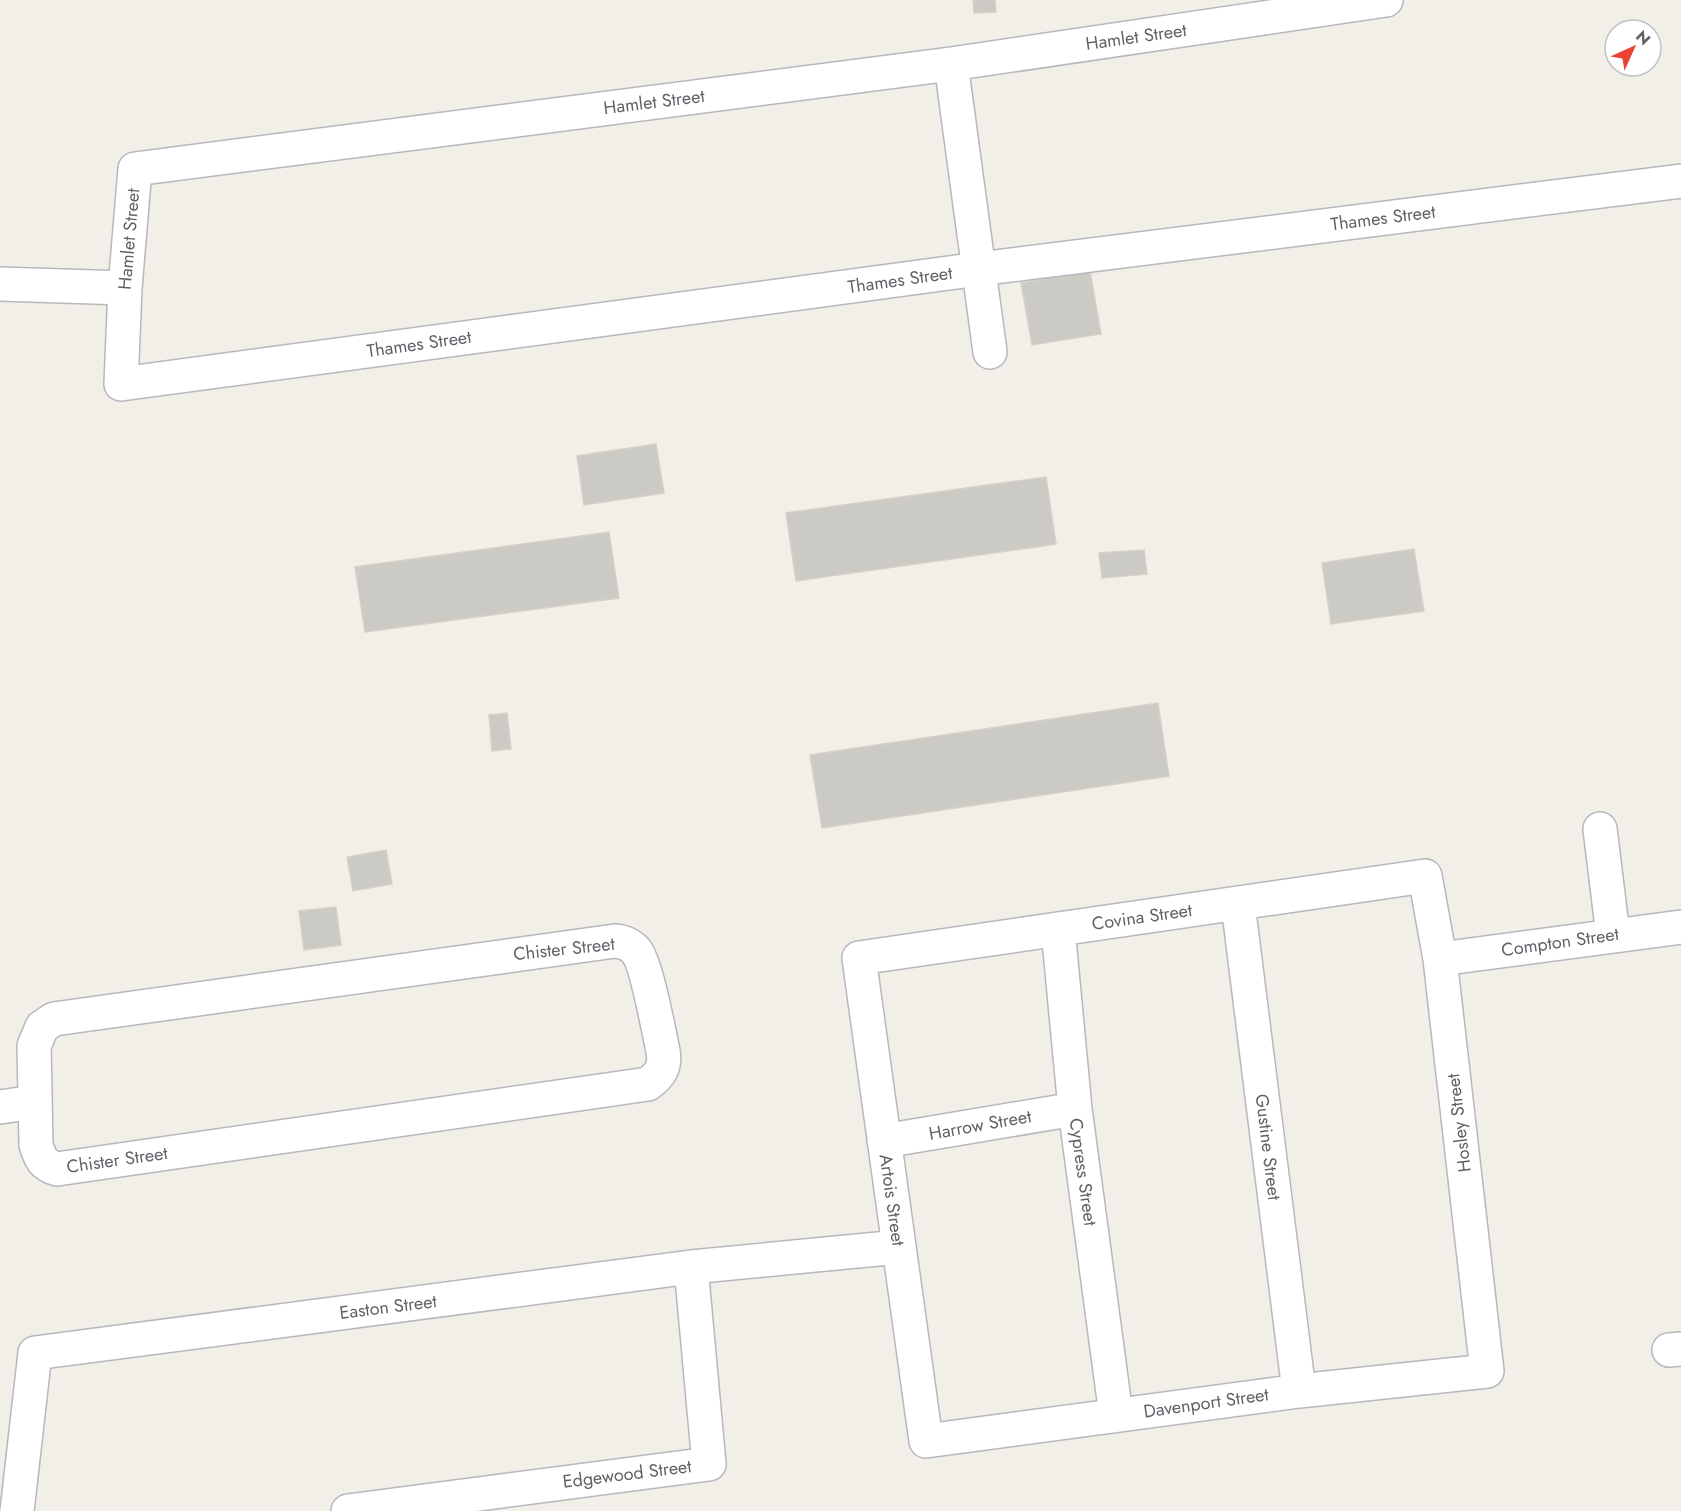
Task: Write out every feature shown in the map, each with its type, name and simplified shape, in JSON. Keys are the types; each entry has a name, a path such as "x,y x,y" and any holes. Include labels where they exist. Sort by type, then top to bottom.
{"street":[{"name":"Hamlet Street","path":"121,384 125,288 135,169 951,64 1386,0"},
{"path":"951,64 990,351"},
{"name":"Thames Street","path":"121,384 979,270 1681,181"},
{"path":"0,284 125,288"},
{"path":"1600,829 1613,935"},
{"name":"Covina Street","path":"859,958 1425,876"},
{"name":"Hosley Street","path":"1425,876 1440,959 1487,1371"},
{"name":"Gustine Street","path":"1238,904 1299,1391"},
{"name":"Compton Street","path":"1440,959 1681,927"},
{"name":"Cypress Street","path":"1058,929 1075,1109 1116,1415"},
{"name":"Chister Street","path":"615,941 626,942 638,952 665,1062 659,1076 648,1084 637,1086 57,1168 44,1163 39,1156 36,1145 35,1102 34,1046 42,1027 54,1019 615,941"},
{"name":"Artois Street","path":"859,958 926,1441"},
{"path":"0,1107 35,1102"},
{"name":"Harrow Street","path":"884,1141 1075,1109"},
{"name":"Easton Street","path":"18,1511 12,1461 31,1347 691,1267 899,1248"},
{"name":"Edgewood Street","path":"348,1511 710,1464 691,1267"},
{"name":"Davenport Street","path":"926,1441 1299,1391 1487,1371"}],"building":[{"path":"973,0 995,0 996,12 974,13"},
{"path":"1090,271 1101,334 1032,345 1021,283"},
{"path":"656,444 664,493 584,505 577,456"},
{"path":"1046,477 1056,544 796,581 786,513"},
{"path":"609,532 619,598 365,632 355,567"},
{"path":"1414,549 1424,611 1331,624 1322,563"},
{"path":"1144,550 1147,574 1102,578 1099,553"},
{"path":"1158,703 1169,776 822,828 810,755"},
{"path":"507,713 511,749 492,751 489,715"},
{"path":"386,850 392,884 353,891 347,857"},
{"path":"336,907 341,945 304,950 299,911"}]}
